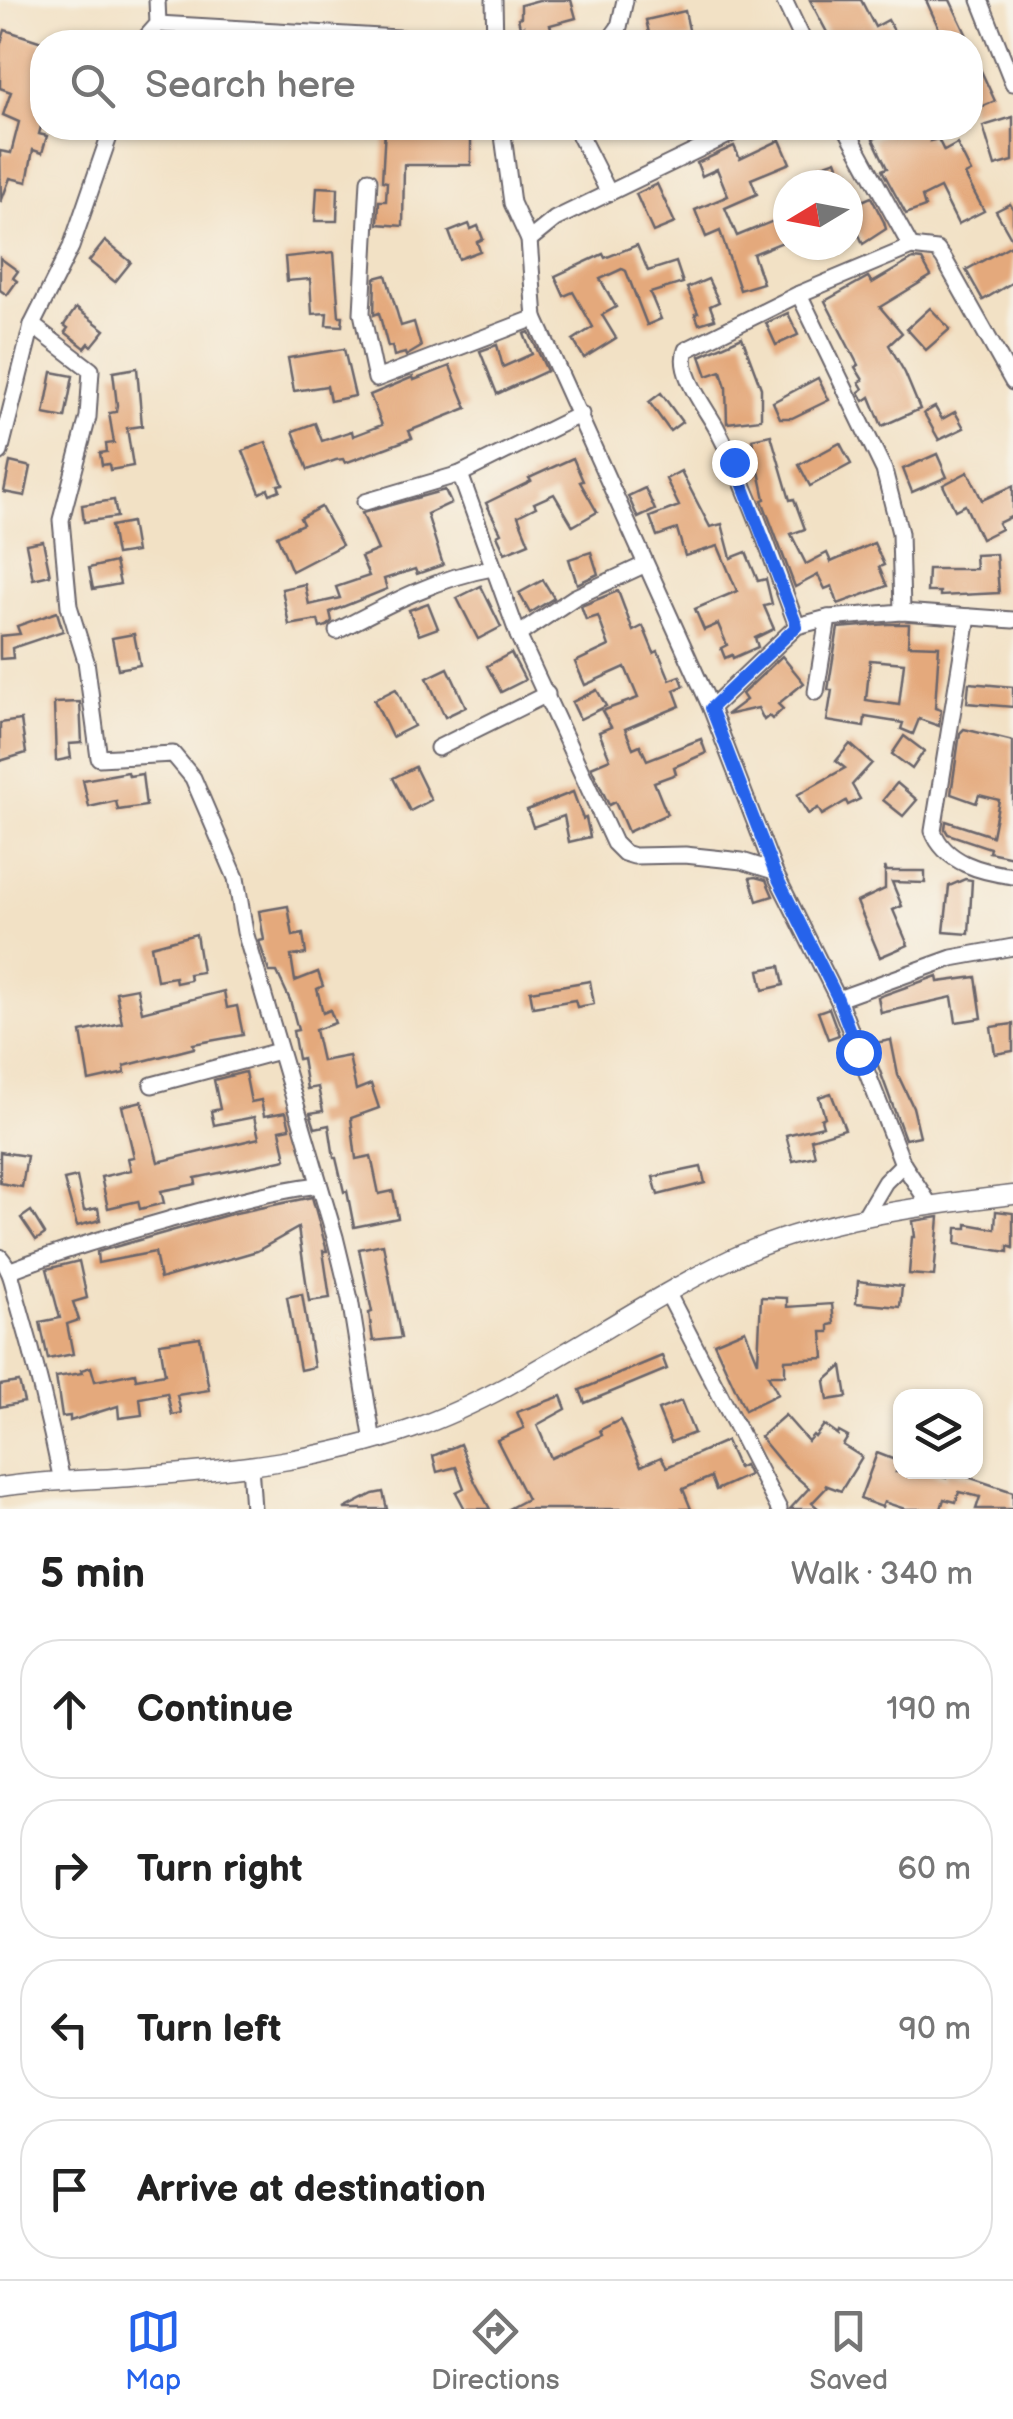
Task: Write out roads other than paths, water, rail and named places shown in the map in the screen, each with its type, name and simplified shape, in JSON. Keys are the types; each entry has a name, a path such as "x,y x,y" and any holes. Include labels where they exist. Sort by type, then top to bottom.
{"main road":[{"path":"0,1486 250,1465 373,1442 473,1401 737,1256 863,1219 930,1205 1013,1195"}],"street":[{"path":"153,30 158,24 157,0"},
{"path":"494,0 495,30"},
{"path":"617,30 626,0"},
{"path":"784,0 798,30"},
{"path":"980,0 1013,83"},
{"path":"158,24 261,30"},
{"path":"0,452 32,325 71,247 108,140"},
{"path":"504,140 512,203 528,240 535,318 711,708 774,871 838,999 903,1164 930,1205"},
{"path":"582,140 609,192"},
{"path":"528,240 555,219 718,140"},
{"path":"853,140 911,247"},
{"path":"369,180 362,313 376,379 535,318"},
{"path":"797,626 734,462 688,374 683,358 686,350 799,294 911,247 937,250 944,259 1013,382"},
{"path":"799,294 884,470 900,533 902,612"},
{"path":"32,325 90,370 88,417 61,520 69,606 86,661 99,758 172,754 193,778 236,878 244,932 350,1298 373,1442"},
{"path":"365,502 460,474 580,414"},
{"path":"460,474 518,635 614,843 634,856 685,855 742,861 774,871"},
{"path":"518,635 575,597 644,565"},
{"path":"337,630 462,573 492,568"},
{"path":"711,708 797,626 828,618 902,612 1013,620"},
{"path":"968,617 934,831 939,846 954,859 990,873 1013,876"},
{"path":"816,692 828,618"},
{"path":"438,748 547,694"},
{"path":"838,999 952,958 1013,947"},
{"path":"152,1085 279,1051"},
{"path":"863,1219 885,1182 903,1164"},
{"path":"62,1481 41,1379 6,1263 287,1189 319,1185"},
{"path":"666,1292 780,1509"},
{"path":"250,1465 253,1509"}]}
